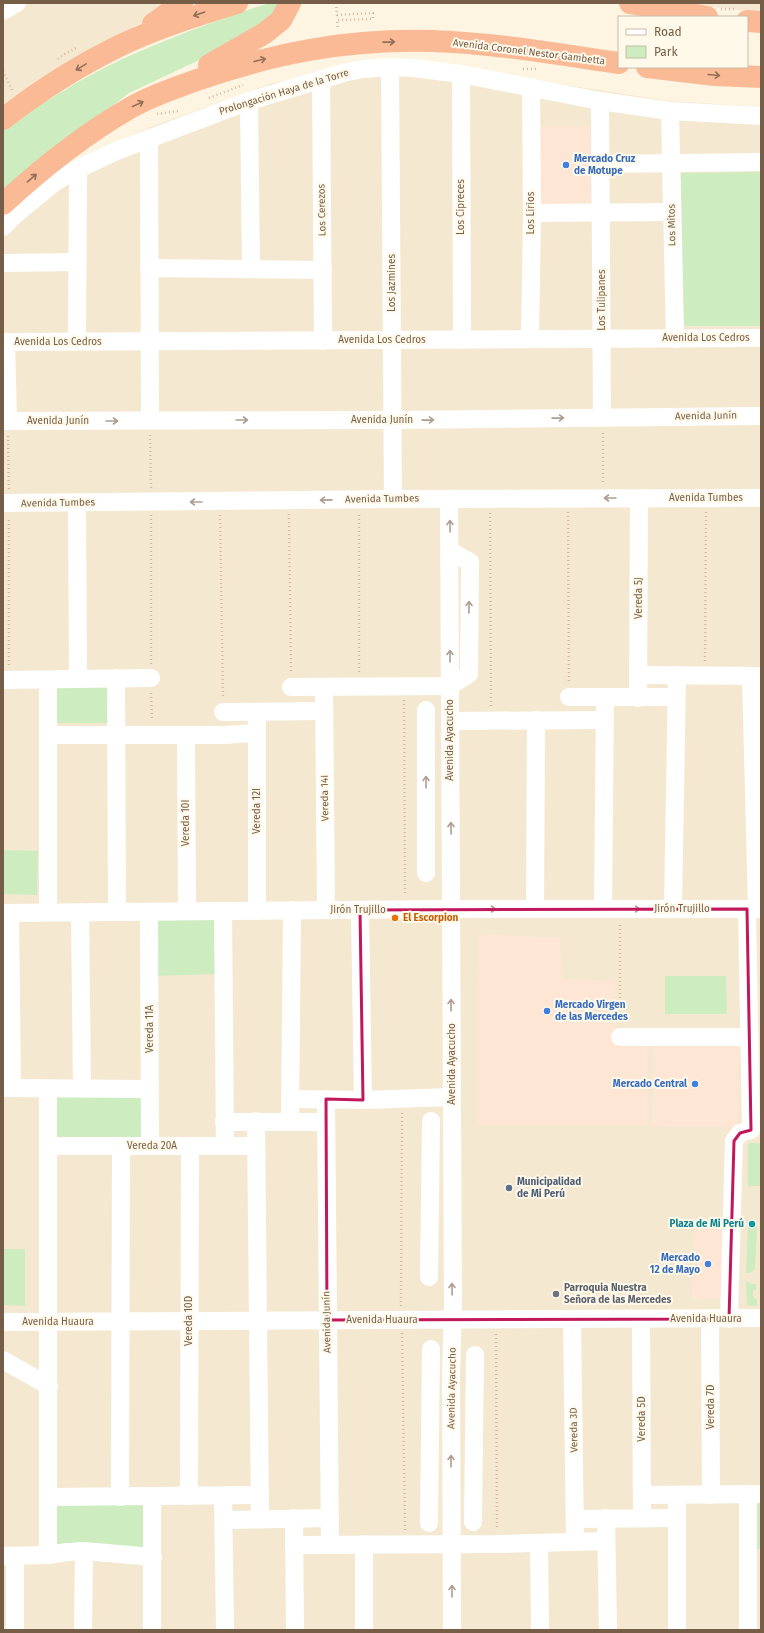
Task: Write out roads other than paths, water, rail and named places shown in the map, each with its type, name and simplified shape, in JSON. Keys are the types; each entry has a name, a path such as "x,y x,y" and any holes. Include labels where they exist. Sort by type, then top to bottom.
{"highway":[{"path":"3,119 54,82 120,46 182,3"},
{"path":"120,46 201,13 237,3"},
{"path":"162,93 264,33 281,20 290,3"},
{"path":"630,3 703,16"},
{"path":"748,21 761,22"},
{"name":"Avenida Coronel Nestor Gambetta","path":"3,204 33,176 67,148 131,107 162,93 235,67 300,51 378,42 431,41 492,46 618,63"},
{"path":"656,68 715,75 761,77"}],"street":[{"path":"3,11 17,3"},
{"path":"703,16 705,3"},
{"name":"Prolongación Haya de la Torre","path":"3,228 16,214 44,191 78,169 114,152 250,101 321,79 350,72 390,67 414,68 461,74 600,101 670,111 761,116"},
{"name":"Los Jazmines","path":"390,67 393,499"},
{"name":"Los Cipreces","path":"461,74 462,340"},
{"name":"Los Cerezos","path":"321,79 323,341"},
{"name":"Los Lirios","path":"530,339 532,213 531,87"},
{"path":"250,101 251,269"},
{"name":"Los Tulipanes","path":"600,101 602,417"},
{"name":"Los Mitos","path":"670,111 675,338"},
{"path":"149,138 150,420"},
{"path":"601,164 761,162"},
{"path":"77,341 78,169"},
{"path":"532,213 672,212"},
{"path":"3,263 77,262"},
{"path":"150,268 323,270"},
{"name":"Avenida Los Cedros","path":"5,342 761,338"},
{"path":"5,342 5,421"},
{"name":"Avenida Junín","path":"5,421 393,420 761,416"},
{"name":"Avenida Tumbes","path":"6,503 220,502 449,498 761,498"},
{"name":"Avenida Ayacucho","path":"449,498 453,1320 451,1374 452,1630"},
{"name":"Vereda 5J","path":"638,698 639,498"},
{"path":"77,503 78,679"},
{"path":"638,675 756,676 758,796 755,909 749,1037 756,1130 740,1133 734,1141 729,1319"},
{"path":"673,909 677,675"},
{"path":"116,678 118,912"},
{"path":"6,680 151,678"},
{"path":"48,680 48,912"},
{"name":"Vereda 14I","path":"324,686 326,910"},
{"path":"291,687 450,686"},
{"path":"569,697 676,697"},
{"path":"604,697 612,909"},
{"path":"426,710 426,873"},
{"path":"223,712 324,711"},
{"name":"Vereda 12I","path":"257,712 257,911"},
{"path":"426,739 450,726 492,720 605,720"},
{"path":"535,909 536,720"},
{"path":"49,735 186,735 257,733"},
{"name":"Vereda 10I","path":"186,735 187,911"},
{"path":"426,849 451,857"},
{"name":"Jirón Trujillo","path":"7,913 451,909 755,909"},
{"path":"290,1121 292,910"},
{"path":"360,910 363,1100"},
{"path":"223,911 224,1146"},
{"path":"80,912 82,1088"},
{"name":"Vereda 11A","path":"149,912 150,1146"},
{"path":"7,913 7,1088 150,1089"},
{"path":"620,1036 749,1037"},
{"path":"48,1088 48,1555"},
{"path":"290,1099 363,1100 452,1097"},
{"name":"Avenida Junín","path":"326,1099 330,1544"},
{"path":"256,1121 260,1519"},
{"path":"429,1277 431,1121"},
{"path":"224,1122 326,1122"},
{"path":"431,1150 452,1140"},
{"name":"Vereda 20A","path":"48,1146 256,1146"},
{"path":"120,1497 122,1322 121,1146"},
{"name":"Vereda 10D","path":"189,1496 190,1146"},
{"path":"430,1252 452,1260"},
{"name":"Avenida Huaura","path":"3,1322 761,1318"},
{"name":"Vereda 3D","path":"572,1319 575,1541"},
{"name":"Vereda 5D","path":"641,1319 642,1518"},
{"name":"Vereda 7D","path":"710,1319 711,1495"},
{"path":"429,1523 431,1349"},
{"path":"474,1522 475,1355"},
{"path":"3,1360 49,1386"},
{"path":"431,1383 451,1374 475,1380"},
{"path":"430,1491 451,1500 474,1496"},
{"path":"642,1495 755,1494 755,1553 748,1630"},
{"path":"48,1497 260,1495"},
{"path":"677,1495 677,1630"},
{"path":"224,1496 225,1630"},
{"path":"152,1497 152,1630"},
{"path":"294,1518 295,1630"},
{"path":"224,1520 330,1518"},
{"path":"575,1518 676,1518"},
{"path":"606,1518 608,1630"},
{"path":"294,1544 498,1544 606,1541"},
{"path":"539,1543 540,1630"},
{"path":"364,1544 364,1630"},
{"path":"15,1630 9,1556 84,1552 153,1556"},
{"path":"83,1630 84,1552"}],"place":[{"name":"Mercado Cruz de Motupe","path":"566,165"},
{"name":"El Escorpion","path":"395,918"},
{"name":"Mercado Virgen de las Mercedes","path":"547,1011"},
{"name":"Mercado Central","path":"695,1084"},
{"name":"Municipalidad de Mi Perú","path":"509,1188"},
{"name":"Plaza de Mi Perú","path":"752,1224"},
{"name":"Mercado 12 de Mayo","path":"708,1264"},
{"name":"Parroquia Nuestra Señora de las Mercedes","path":"556,1294"}]}
